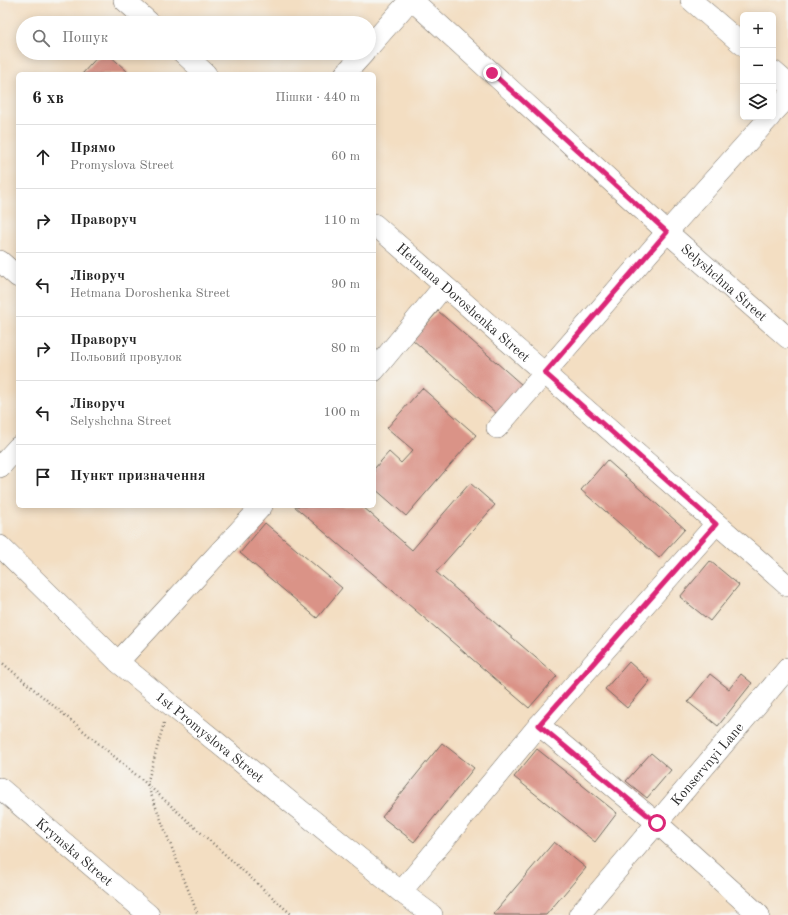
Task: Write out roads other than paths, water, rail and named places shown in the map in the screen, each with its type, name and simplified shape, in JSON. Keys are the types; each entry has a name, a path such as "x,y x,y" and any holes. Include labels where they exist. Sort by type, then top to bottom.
{"street":[{"path":"124,0 142,16"},
{"path":"376,39 411,0"},
{"name":"Selyshchna Street","path":"411,0 667,232 788,338"},
{"path":"691,0 740,42"},
{"path":"191,60 204,72"},
{"path":"348,72 358,60"},
{"path":"776,74 788,84"},
{"path":"776,110 788,97"},
{"path":"497,428 667,232 767,120"},
{"name":"Hetmana Doroshenka Street","path":"376,226 788,586"},
{"path":"0,261 16,274"},
{"path":"376,369 444,286"},
{"path":"0,467 16,449"},
{"path":"118,662 260,508"},
{"path":"401,892 539,725 716,524"},
{"name":"1st Promyslova Street","path":"0,546 118,662 401,892 432,915"},
{"name":"Konservnyi Lane","path":"579,915 788,668"},
{"path":"539,725 657,823 759,915"},
{"name":"Krymska Street","path":"0,788 149,915"}]}
